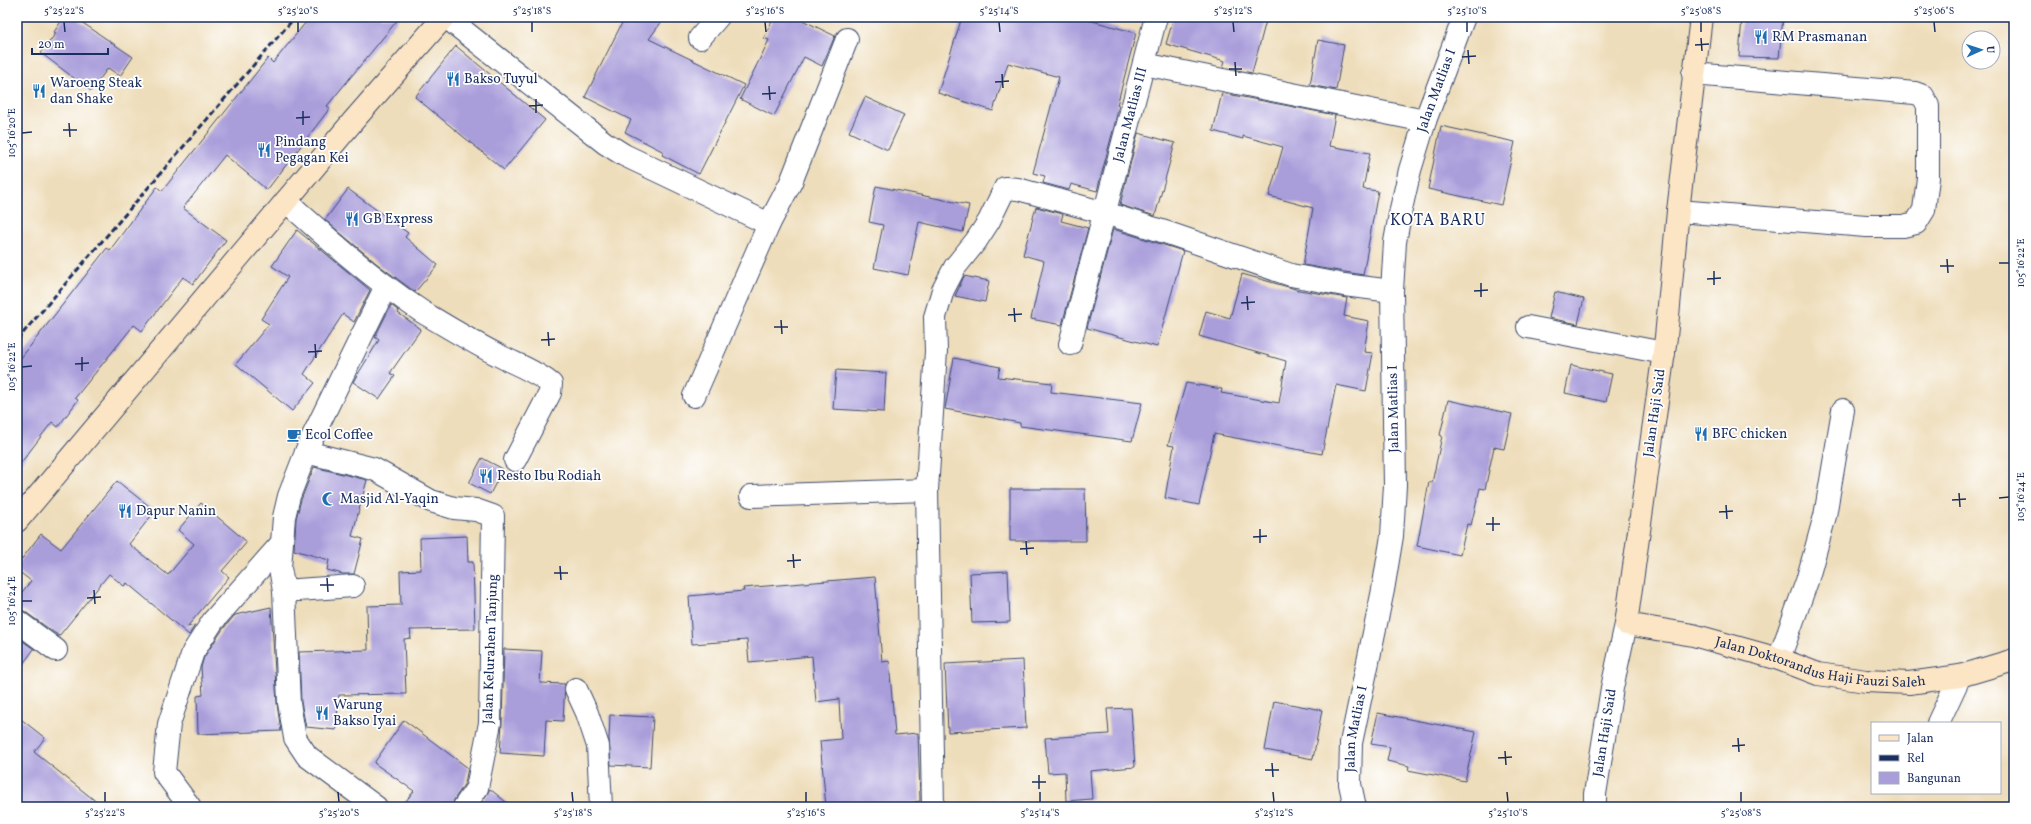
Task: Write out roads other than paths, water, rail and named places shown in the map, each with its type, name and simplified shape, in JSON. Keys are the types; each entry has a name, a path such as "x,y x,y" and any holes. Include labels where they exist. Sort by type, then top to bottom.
{"street":[{"path":"17,521 354,120 445,17 605,143 624,155 769,224"},
{"path":"700,38 718,17"},
{"name":"Jalan Matlias III","path":"1070,344 1156,17"},
{"name":"Jalan Matlias I","path":"1355,807 1350,784 1351,743 1383,590 1393,514 1395,477 1392,290 1395,242 1401,209 1426,121 1464,17"},
{"name":"Jalan Haji Said","path":"1595,807 1595,794 1612,688 1626,624 1664,353 1693,74 1701,17"},
{"path":"694,396 769,224 791,182 847,39"},
{"path":"1144,64 1426,121"},
{"path":"1678,211 1866,226 1903,226 1916,222 1924,210 1928,178 1928,106 1923,96 1915,93 1693,74"},
{"path":"933,807 927,490 936,351 935,317 943,290 955,267 976,241 989,221 1005,188 1018,189 1105,213 1291,275 1344,285 1392,290"},
{"path":"286,201 386,286 421,311 481,346 542,377 551,384 550,393 515,460"},
{"path":"376,807 307,756 295,738 289,703 284,592 280,568 281,544 289,496 306,452 386,286"},
{"path":"1528,327 1664,353"},
{"path":"1779,660 1807,581 1825,516 1843,410"},
{"name":"Jalan Kelurahen Tanjung","path":"306,452 374,469 431,501 454,508 476,510 494,516 490,723 477,788 464,807"},
{"path":"751,496 927,490"},
{"path":"190,807 164,772 169,724 193,652 213,621 281,544"},
{"path":"284,592 353,586"},
{"path":"17,621 56,650"},
{"name":"Jalan Doktorandus Haji Fauzi Saleh","path":"1626,624 1693,635 1779,660 1818,674 1866,681 1909,683 1960,676 2014,660"},
{"path":"1938,722 1960,676"},
{"path":"576,689 587,714 598,746 601,807"}],"railway":[{"path":"17,340 295,17"}],"place":[{"name":"RM Prasmanan","path":"1761,37"},
{"name":"Bakso Tuyul","path":"453,79"},
{"name":"Waroeng Steak dan Shake","path":"39,91"},
{"name":"Pindang Pegagan Kei","path":"264,150"},
{"name":"GB Express","path":"352,219"},
{"name":"BFC chicken","path":"1701,434"},
{"name":"Ecol Coffee","path":"294,435"},
{"name":"Resto Ibu Rodiah","path":"486,476"},
{"name":"Masjid Al-Yaqin","path":"329,499"},
{"name":"Dapur Nanin","path":"125,511"},
{"name":"Warung Bakso Iyai","path":"322,713"}],"district":[{"name":"KOTA BARU","path":"1438,221"}]}
